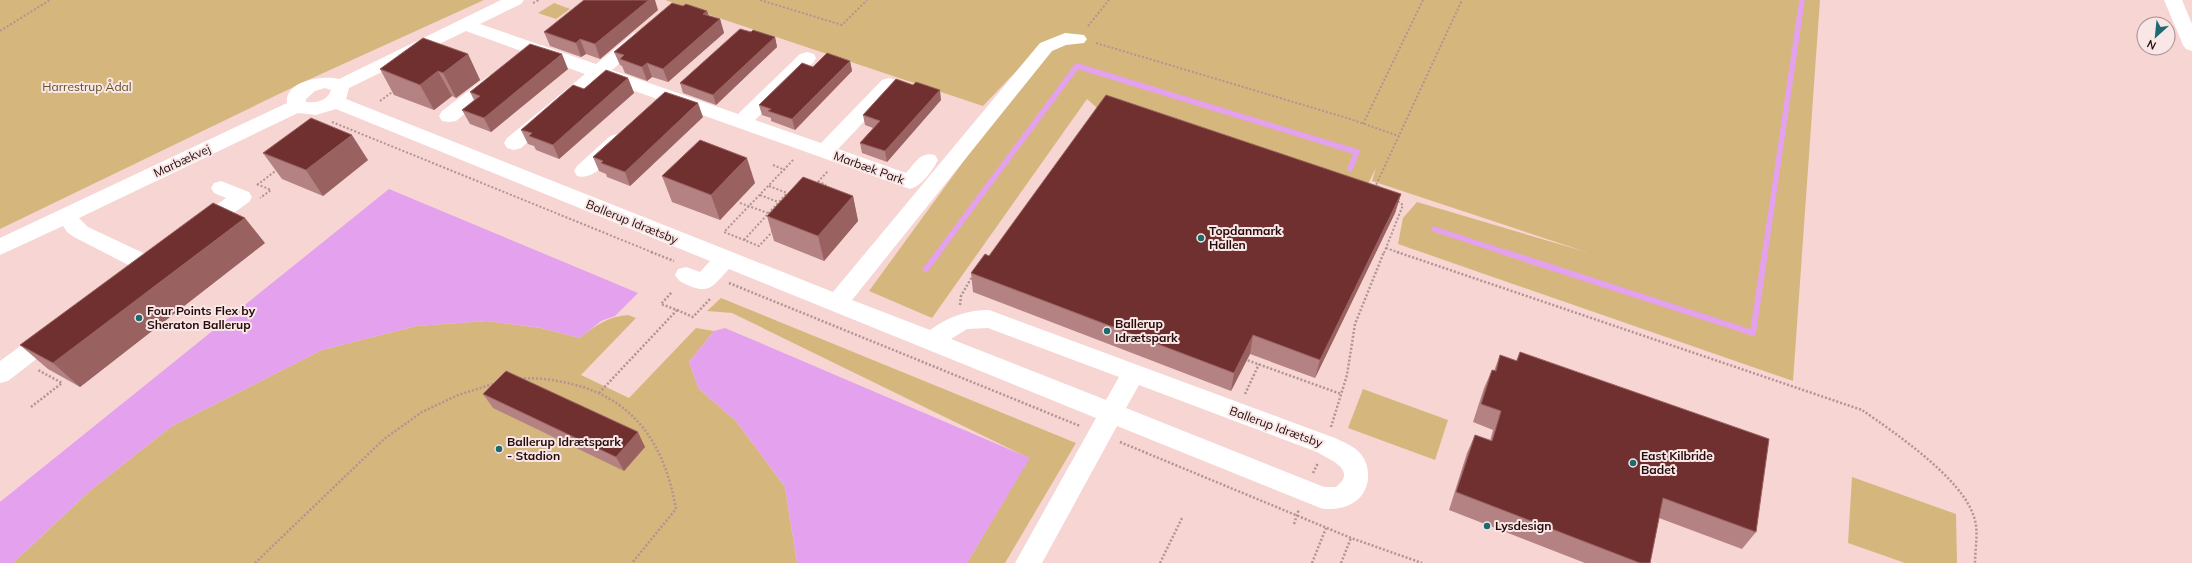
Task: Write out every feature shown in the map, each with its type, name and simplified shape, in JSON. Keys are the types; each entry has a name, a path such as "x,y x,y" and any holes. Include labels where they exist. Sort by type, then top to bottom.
{"main road":[{"path":"336,94 515,0"},
{"path":"2173,0 2192,45"},
{"name":"Marbæk Park","path":"466,25 598,72 661,102 741,122 910,182 928,160"},
{"path":"514,143 651,27"},
{"path":"449,116 552,35"},
{"path":"836,304 1046,47 1054,42 1068,38 1078,39"},
{"path":"741,122 807,58"},
{"path":"661,102 684,81"},
{"name":"Marbæk Park","path":"824,152 888,84"},
{"name":"Marbækvej","path":"0,247 297,106 310,110 319,108 336,94"},
{"name":"Ballerup Idrætsby","path":"336,94 725,259 931,342 1106,425 1317,496 1337,498 1347,494 1355,484 1356,472 1352,462 1326,445 989,319 968,318 950,327 931,342"},
{"path":"584,171 631,128"},
{"path":"221,188 251,195"},
{"path":"187,236 251,195"},
{"path":"67,215 74,227 81,232 148,265"},
{"path":"130,278 167,250"},
{"path":"686,275 703,282 725,259"},
{"path":"0,374 70,322"},
{"path":"1028,563 1133,374"}],"path":[{"path":"0,31 50,0"},
{"path":"760,0 842,25 867,0"},
{"path":"1109,0 1078,39 1399,136"},
{"path":"1363,124 1423,0"},
{"path":"1382,189 1376,185 1462,0"},
{"path":"375,104 401,86"},
{"path":"774,230 759,246 724,232 784,170 824,152"},
{"path":"813,187 818,182 824,152"},
{"path":"772,165 784,170"},
{"path":"251,195 282,166"},
{"path":"818,182 826,185"},
{"path":"769,186 792,195"},
{"path":"251,195 271,190 251,195"},
{"path":"743,240 787,193"},
{"path":"760,195 783,204"},
{"path":"1326,445 1347,375 1355,324 1403,205 1392,197"},
{"path":"740,203 773,216"},
{"path":"1386,248 1862,410 1883,424 1925,458 1961,494 1974,516 1975,563"},
{"path":"959,323 961,296 971,277 976,273"},
{"path":"723,286 727,282"},
{"path":"672,292 661,304 693,317 714,295"},
{"path":"599,393 677,310"},
{"path":"1236,356 1341,394"},
{"path":"32,408 62,384 33,368 39,364"},
{"path":"1244,395 1259,364"},
{"path":"513,380 533,377 574,383 599,393 628,409 647,430 661,455 673,487 676,509 632,563"},
{"path":"255,563 384,439 422,412 458,395 499,383"},
{"path":"1106,425 1326,528 1422,563"},
{"path":"1160,563 1182,518"},
{"path":"1312,563 1326,528"},
{"path":"1341,563 1351,538"}],"green space":[{"name":"Harrestrup Ådal","path":"0,0 484,0 308,80 0,229"},
{"path":"665,0 1820,0 1793,381 1398,244 1403,218 1417,202 1586,252 1372,181 1376,168 1360,200 1105,115 1087,99 932,318 869,291 998,114 1044,42 983,106"},
{"path":"554,3 570,9 556,19 538,13"},
{"path":"721,298 1076,443 1005,563 967,563 1029,458 732,313 707,311"},
{"path":"628,315 636,318 581,375 629,398 696,328 714,331 689,362 699,389 736,421 785,487 797,563 13,563 92,489 172,426 322,350 416,326 487,321 541,328 580,338 602,322"},
{"path":"1363,389 1448,420 1435,460 1348,428"},
{"path":"1852,477 1956,514 1957,563 1905,563 1848,543"}],"shaded area":[{"path":"389,189 638,293 615,316 601,321 580,338 541,328 487,321 416,326 322,350 172,426 92,489 13,563 0,563 0,502"},
{"path":"725,328 1030,458 967,563 797,563 785,487 736,421 699,389 689,362 714,331"}],"building":[{"path":"584,0 649,0 595,44 580,39 576,43 544,32"},
{"path":"672,3 683,6 686,4 707,11 703,14 720,19 663,69 647,63 642,67 620,59 624,55 614,52"},
{"path":"740,29 751,32 753,30 775,37 713,95 680,83"},
{"path":"423,38 468,54 443,73 438,71 420,85 380,69"},
{"path":"530,44 562,54 484,118 462,110 480,96 470,92"},
{"path":"827,53 850,61 792,119 768,111 771,109 759,105 802,63 813,67"},
{"path":"606,70 628,78 553,145 529,136 532,133 521,130 573,85 584,89"},
{"path":"896,79 913,85 916,82 940,90 885,151 860,143 880,121 863,115"},
{"path":"665,92 698,103 625,172 601,163 603,161 593,157"},
{"name":"Topdanmark Hallen","path":"1106,95 1401,194 1320,360 1253,335 1234,373 971,273 985,254 989,256"},
{"path":"311,118 352,135 306,170 263,153"},
{"path":"700,140 747,158 711,195 662,176"},
{"path":"803,177 853,196 818,236 767,216"},
{"path":"213,203 245,218 53,363 20,345"},
{"name":"East Kilbride Badet","path":"1520,352 1769,439 1756,532 1663,498 1650,563 1640,563 1456,492 1475,435 1492,441 1501,411 1481,404 1492,370 1496,371 1500,355 1517,361"},
{"path":"506,371 638,432 616,457 483,394"}],"waterway":[{"path":"1765,253 1802,0"},
{"path":"938,253 1077,66 1357,152 1350,169"},
{"path":"1434,229 1507,253"},
{"path":"926,269 939,252"},
{"path":"1504,252 1753,333 1765,252"}],"place":[{"name":"Topdanmark Hallen","path":"1201,238"},
{"name":"Four Points Flex by Sheraton Ballerup","path":"139,318"},
{"name":"Ballerup Idrætspark","path":"1107,331"},
{"name":"Ballerup Idrætspark - Stadion","path":"499,449"},
{"name":"East Kilbride Badet","path":"1633,463"},
{"name":"Lysdesign","path":"1487,526"}]}
